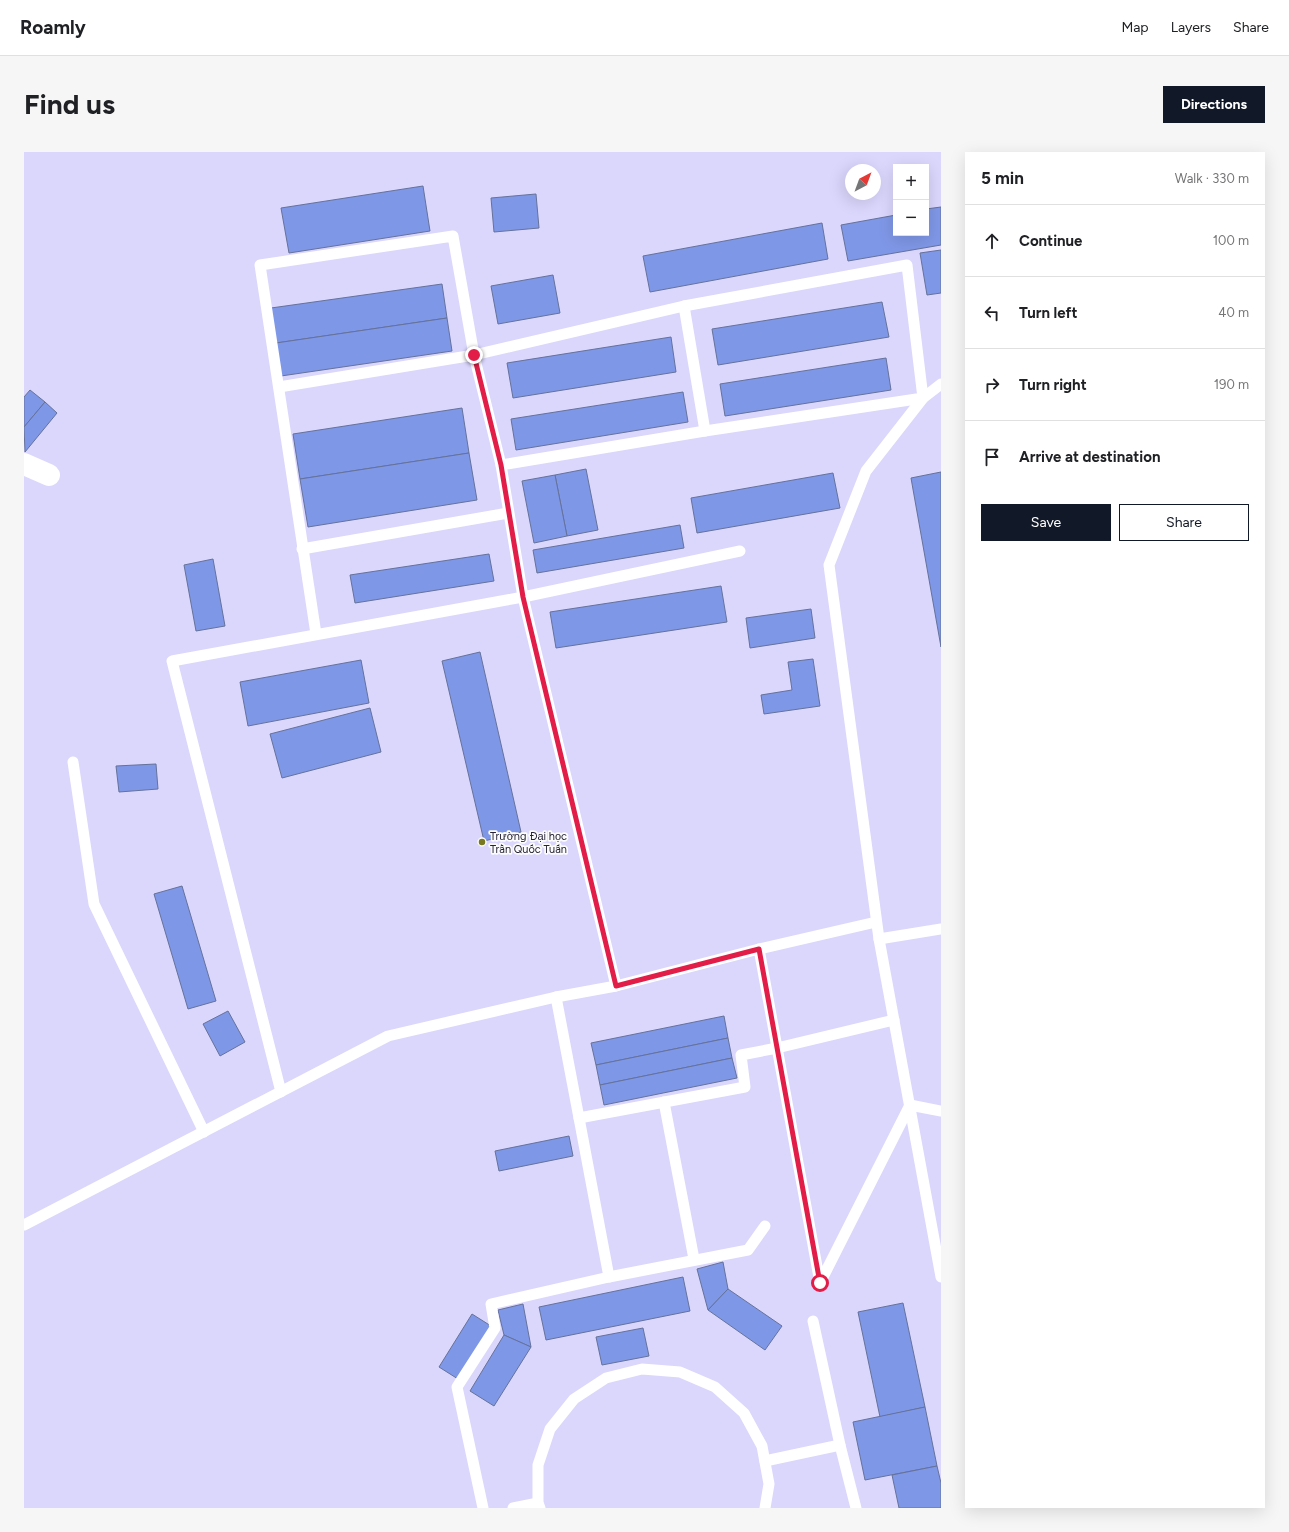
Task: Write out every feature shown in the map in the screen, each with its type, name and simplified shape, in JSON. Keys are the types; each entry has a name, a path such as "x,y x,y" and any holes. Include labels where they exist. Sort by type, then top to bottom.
{"street":[{"path":"24,464 49,475"}],"lane":[{"path":"316,634 260,265 453,236 474,355 501,465 523,597 616,986"},
{"path":"279,387 474,355 684,306 907,265 923,398"},
{"path":"684,306 705,431"},
{"path":"941,384 923,398 866,471 829,565 876,922 941,1277"},
{"path":"501,465 705,431 923,398"},
{"path":"302,549 508,514"},
{"path":"281,1092 172,661 523,597 740,551"},
{"path":"73,762 94,904 204,1132"},
{"path":"24,1225 388,1036 556,997 616,986 759,949 876,922"},
{"path":"879,939 941,929"},
{"path":"759,949 820,1283 910,1104"},
{"path":"556,997 609,1277"},
{"path":"579,1118 745,1087 741,1055 777,1048 894,1020"},
{"path":"664,1102 694,1259"},
{"path":"910,1104 941,1111"},
{"path":"483,1508 457,1386 495,1328 491,1304 694,1259 748,1250 765,1226"},
{"path":"813,1321 840,1446 856,1508"},
{"path":"512,1508 539,1506 538,1465 550,1429 574,1399 606,1378 642,1369 680,1372 715,1387 744,1413 762,1446 769,1484 765,1508"},
{"path":"765,1460 840,1446"}],"building":[{"path":"423,186 430,231 289,253 281,208"},
{"path":"536,194 539,228 494,232 491,198"},
{"path":"941,207 941,245 848,261 841,225 893,216 893,236 929,236 929,209"},
{"path":"822,223 828,259 650,292 643,256"},
{"path":"941,250 941,293 927,295 920,253"},
{"path":"553,275 560,313 498,324 491,286"},
{"path":"442,284 447,318 276,343 271,308"},
{"path":"882,302 889,337 718,365 712,329"},
{"path":"447,318 452,351 281,376 276,343"},
{"path":"671,337 676,372 513,398 507,363"},
{"path":"886,358 891,390 725,416 720,384"},
{"path":"30,390 45,402 24,427 24,397"},
{"path":"683,392 688,422 516,450 511,419"},
{"path":"45,402 57,413 25,452 24,427"},
{"path":"462,408 469,453 300,479 293,434"},
{"path":"469,453 477,500 308,527 300,479"},
{"path":"586,469 598,530 567,536 555,475"},
{"path":"941,472 941,647 911,478"},
{"path":"833,473 840,508 697,533 691,498"},
{"path":"555,475 567,536 534,543 522,481"},
{"path":"680,525 684,548 537,573 533,550"},
{"path":"489,554 494,581 355,603 350,575"},
{"path":"213,559 225,626 196,631 184,565"},
{"path":"721,586 727,622 556,648 550,612"},
{"path":"811,609 815,638 750,648 746,618"},
{"path":"480,652 521,832 484,841 442,661"},
{"path":"813,659 820,706 764,714 761,695 792,690 788,662"},
{"path":"361,660 369,703 248,726 240,682"},
{"path":"370,708 381,752 282,778 270,734"},
{"path":"156,764 158,789 119,792 116,766"},
{"path":"182,886 216,1001 188,1009 154,894"},
{"path":"228,1011 245,1042 220,1056 203,1024"},
{"path":"724,1016 728,1038 596,1065 591,1043"},
{"path":"728,1038 732,1058 600,1085 596,1065"},
{"path":"732,1058 737,1078 604,1105 600,1085"},
{"path":"569,1136 573,1156 499,1171 495,1151"},
{"path":"723,1262 728,1289 708,1310 697,1269"},
{"path":"683,1277 690,1311 546,1340 539,1307"},
{"path":"728,1289 782,1326 765,1350 708,1310"},
{"path":"903,1303 925,1407 880,1417 858,1312"},
{"path":"523,1304 531,1347 504,1335 498,1310"},
{"path":"472,1314 491,1326 458,1379 439,1367"},
{"path":"643,1328 649,1356 602,1365 596,1337"},
{"path":"504,1335 531,1347 494,1406 470,1391"},
{"path":"925,1407 937,1466 865,1480 853,1422"},
{"path":"937,1466 941,1483 941,1508 899,1508 892,1475"}],"place":[{"name":"Trường Đại học Trần Quốc Tuấn","path":"482,842"}],"route":[{"path":"474,355 501,465 523,597 616,986 759,949 820,1283"}]}
